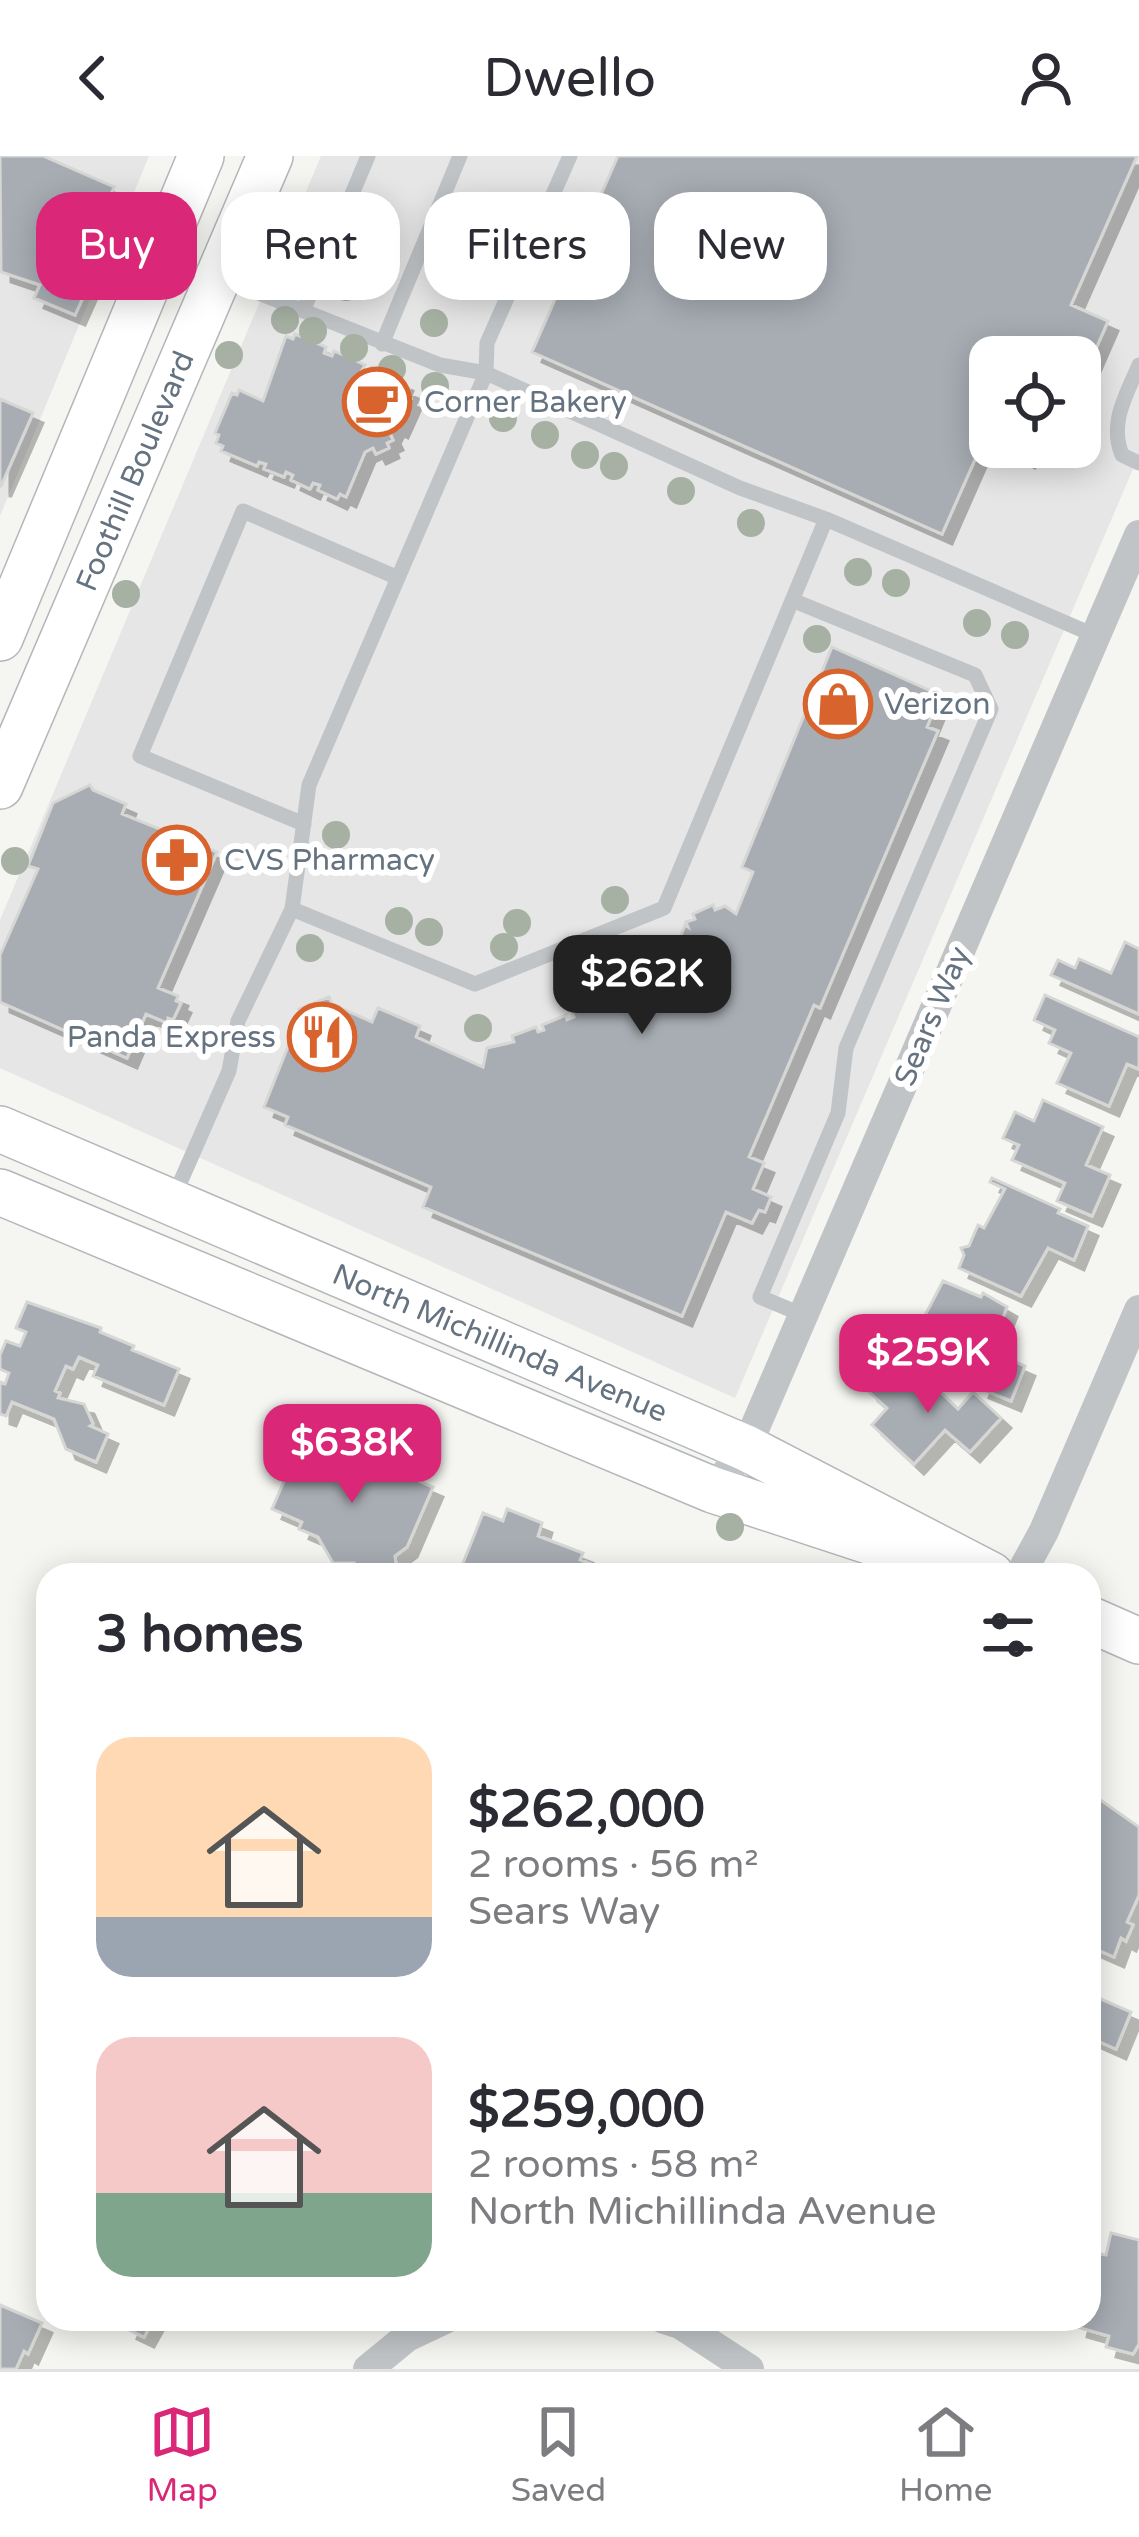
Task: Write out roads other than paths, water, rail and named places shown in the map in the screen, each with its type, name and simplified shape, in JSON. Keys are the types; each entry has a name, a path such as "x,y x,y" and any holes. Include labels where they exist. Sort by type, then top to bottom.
{"main road":[{"name":"Foothill Boulevard","path":"0,638 201,156"},
{"name":"Foothill Boulevard","path":"0,786 270,156"},
{"name":"North Michillinda Avenue","path":"0,1129 746,1448 969,1563"},
{"name":"North Michillinda Avenue","path":"0,1192 713,1490 939,1563"},
{"path":"1101,1624 1139,1641"}],"street":[{"name":"Sears Way","path":"713,1490 746,1448 1139,535"},
{"path":"1025,1563 1139,1310"},
{"path":"368,2369 420,2331"},
{"path":"691,2331 749,2369"}],"lane":[{"path":"303,311 368,156"},
{"path":"382,344 460,156"},
{"path":"172,1202 229,1071 238,1022 292,910 309,785 486,373 487,343 570,156"},
{"path":"218,277 440,365 486,373 740,488 826,519 1096,636"},
{"path":"1139,365 1118,416 1115,437 1122,455 1139,464"},
{"path":"304,824 140,756 243,511 396,577"},
{"path":"292,910 475,983 664,908 826,519"},
{"path":"792,601 975,675 991,709 846,1048 838,1112 760,1297 803,1315"}],"place":[{"name":"Corner Bakery","path":"377,402"},
{"name":"Verizon","path":"838,704"},
{"name":"CVS Pharmacy","path":"177,860"},
{"name":"Panda Express","path":"322,1037"}]}
